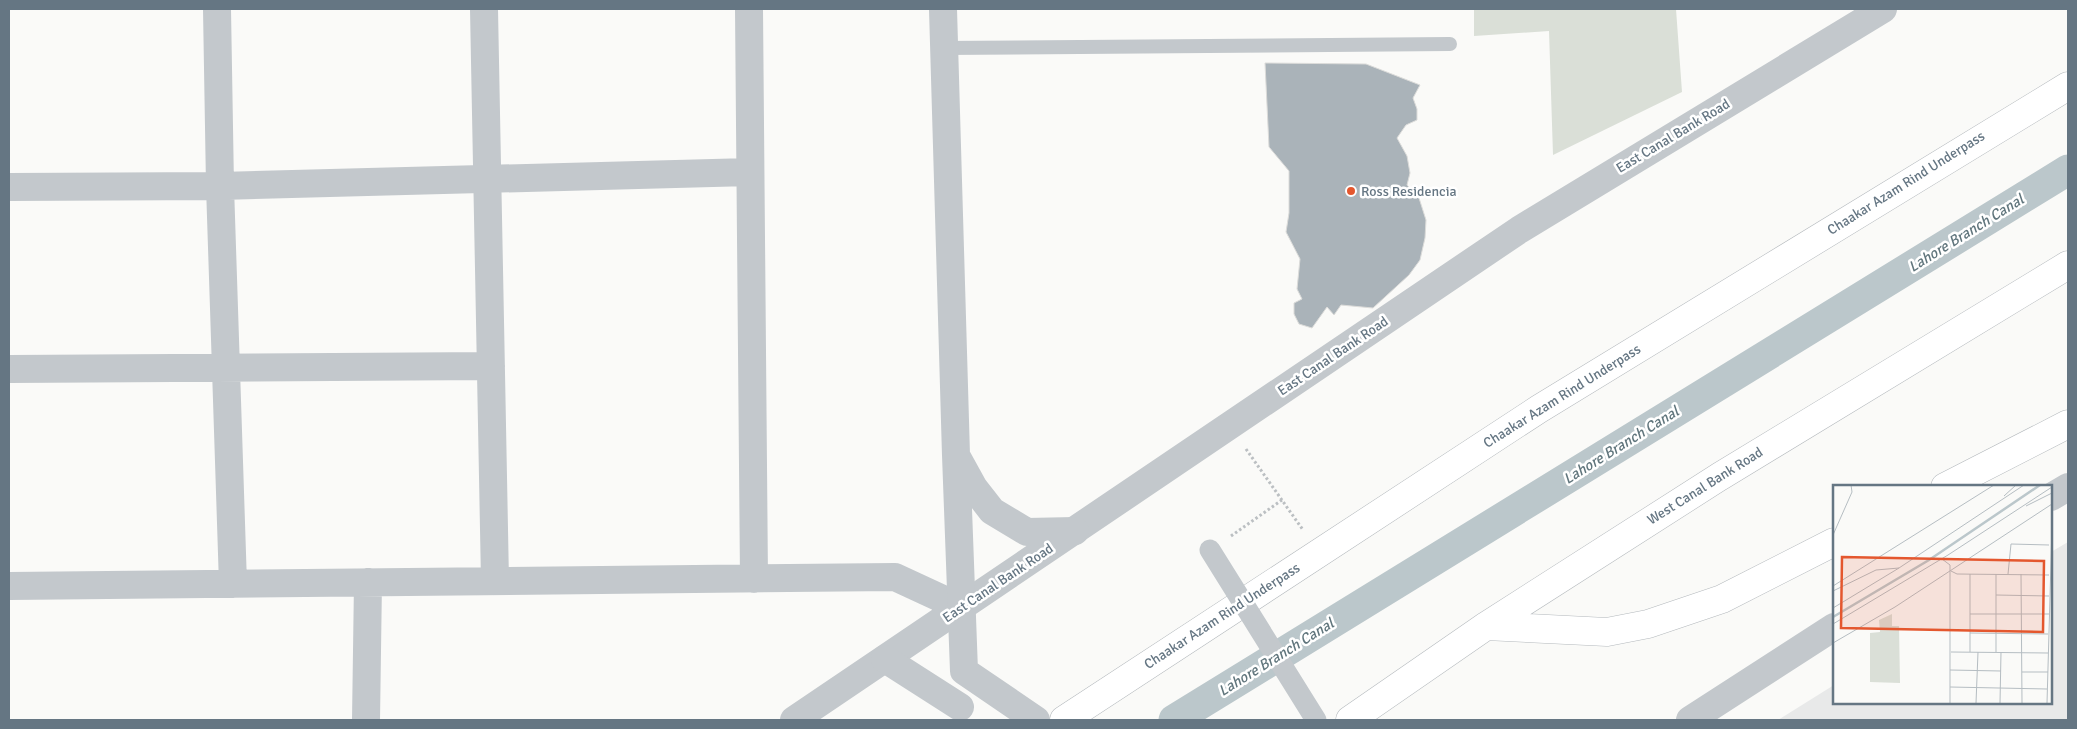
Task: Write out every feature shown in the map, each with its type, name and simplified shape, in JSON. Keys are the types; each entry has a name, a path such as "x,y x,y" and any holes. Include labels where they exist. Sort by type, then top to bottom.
{"highway":[{"name":"Chaakar Azam Rind Underpass","path":"1064,720 1548,404 2068,86"},
{"name":"West Canal Bank Road","path":"1350,720 1486,626 1719,477 2068,265"},
{"path":"1947,485 2068,424"},
{"path":"1486,626 1607,632 1648,624 1722,599 1833,543"}],"street":[{"path":"217,9 220,186 233,584"},
{"path":"484,9 495,581"},
{"path":"749,9 754,579"},
{"path":"943,9 964,671 960,714"},
{"name":"East Canal Bank Road","path":"794,720 1519,230 1883,9"},
{"path":"9,187 220,186 750,172"},
{"path":"9,369 491,366"},
{"path":"956,455 974,488 992,511 1027,532 1075,531"},
{"path":"2052,496 2068,488"},
{"path":"1210,550 1316,720"},
{"path":"9,586 894,577 962,608"},
{"path":"366,720 368,582"},
{"path":"1690,720 1833,628"},
{"path":"885,659 960,714"},
{"path":"964,671 1036,720"}],"lane":[{"path":"943,48 1450,44"}],"path":[{"path":"1230,426 1319,553"},
{"path":"1210,550 1282,500"}],"shaded area":[{"path":"1474,9 1676,9 1682,92 1553,155 1549,31 1474,36"},
{"path":"2068,542 2068,720 1778,720 1833,686 1833,704 2052,704 2052,551"}],"building":[{"name":"Ross Residencia","path":"1265,63 1366,64 1420,85 1413,98 1417,109 1417,120 1406,125 1397,138 1407,156 1410,173 1407,185 1419,198 1426,220 1425,238 1420,260 1409,275 1373,308 1341,305 1334,315 1327,307 1312,328 1299,324 1294,314 1294,303 1302,299 1297,289 1300,259 1286,232 1289,213 1289,171 1269,147"}],"waterway":[{"name":"Lahore Branch Canal","path":"1174,720 2068,170"}],"place":[{"name":"Ross Residencia","path":"1351,191"}]}
